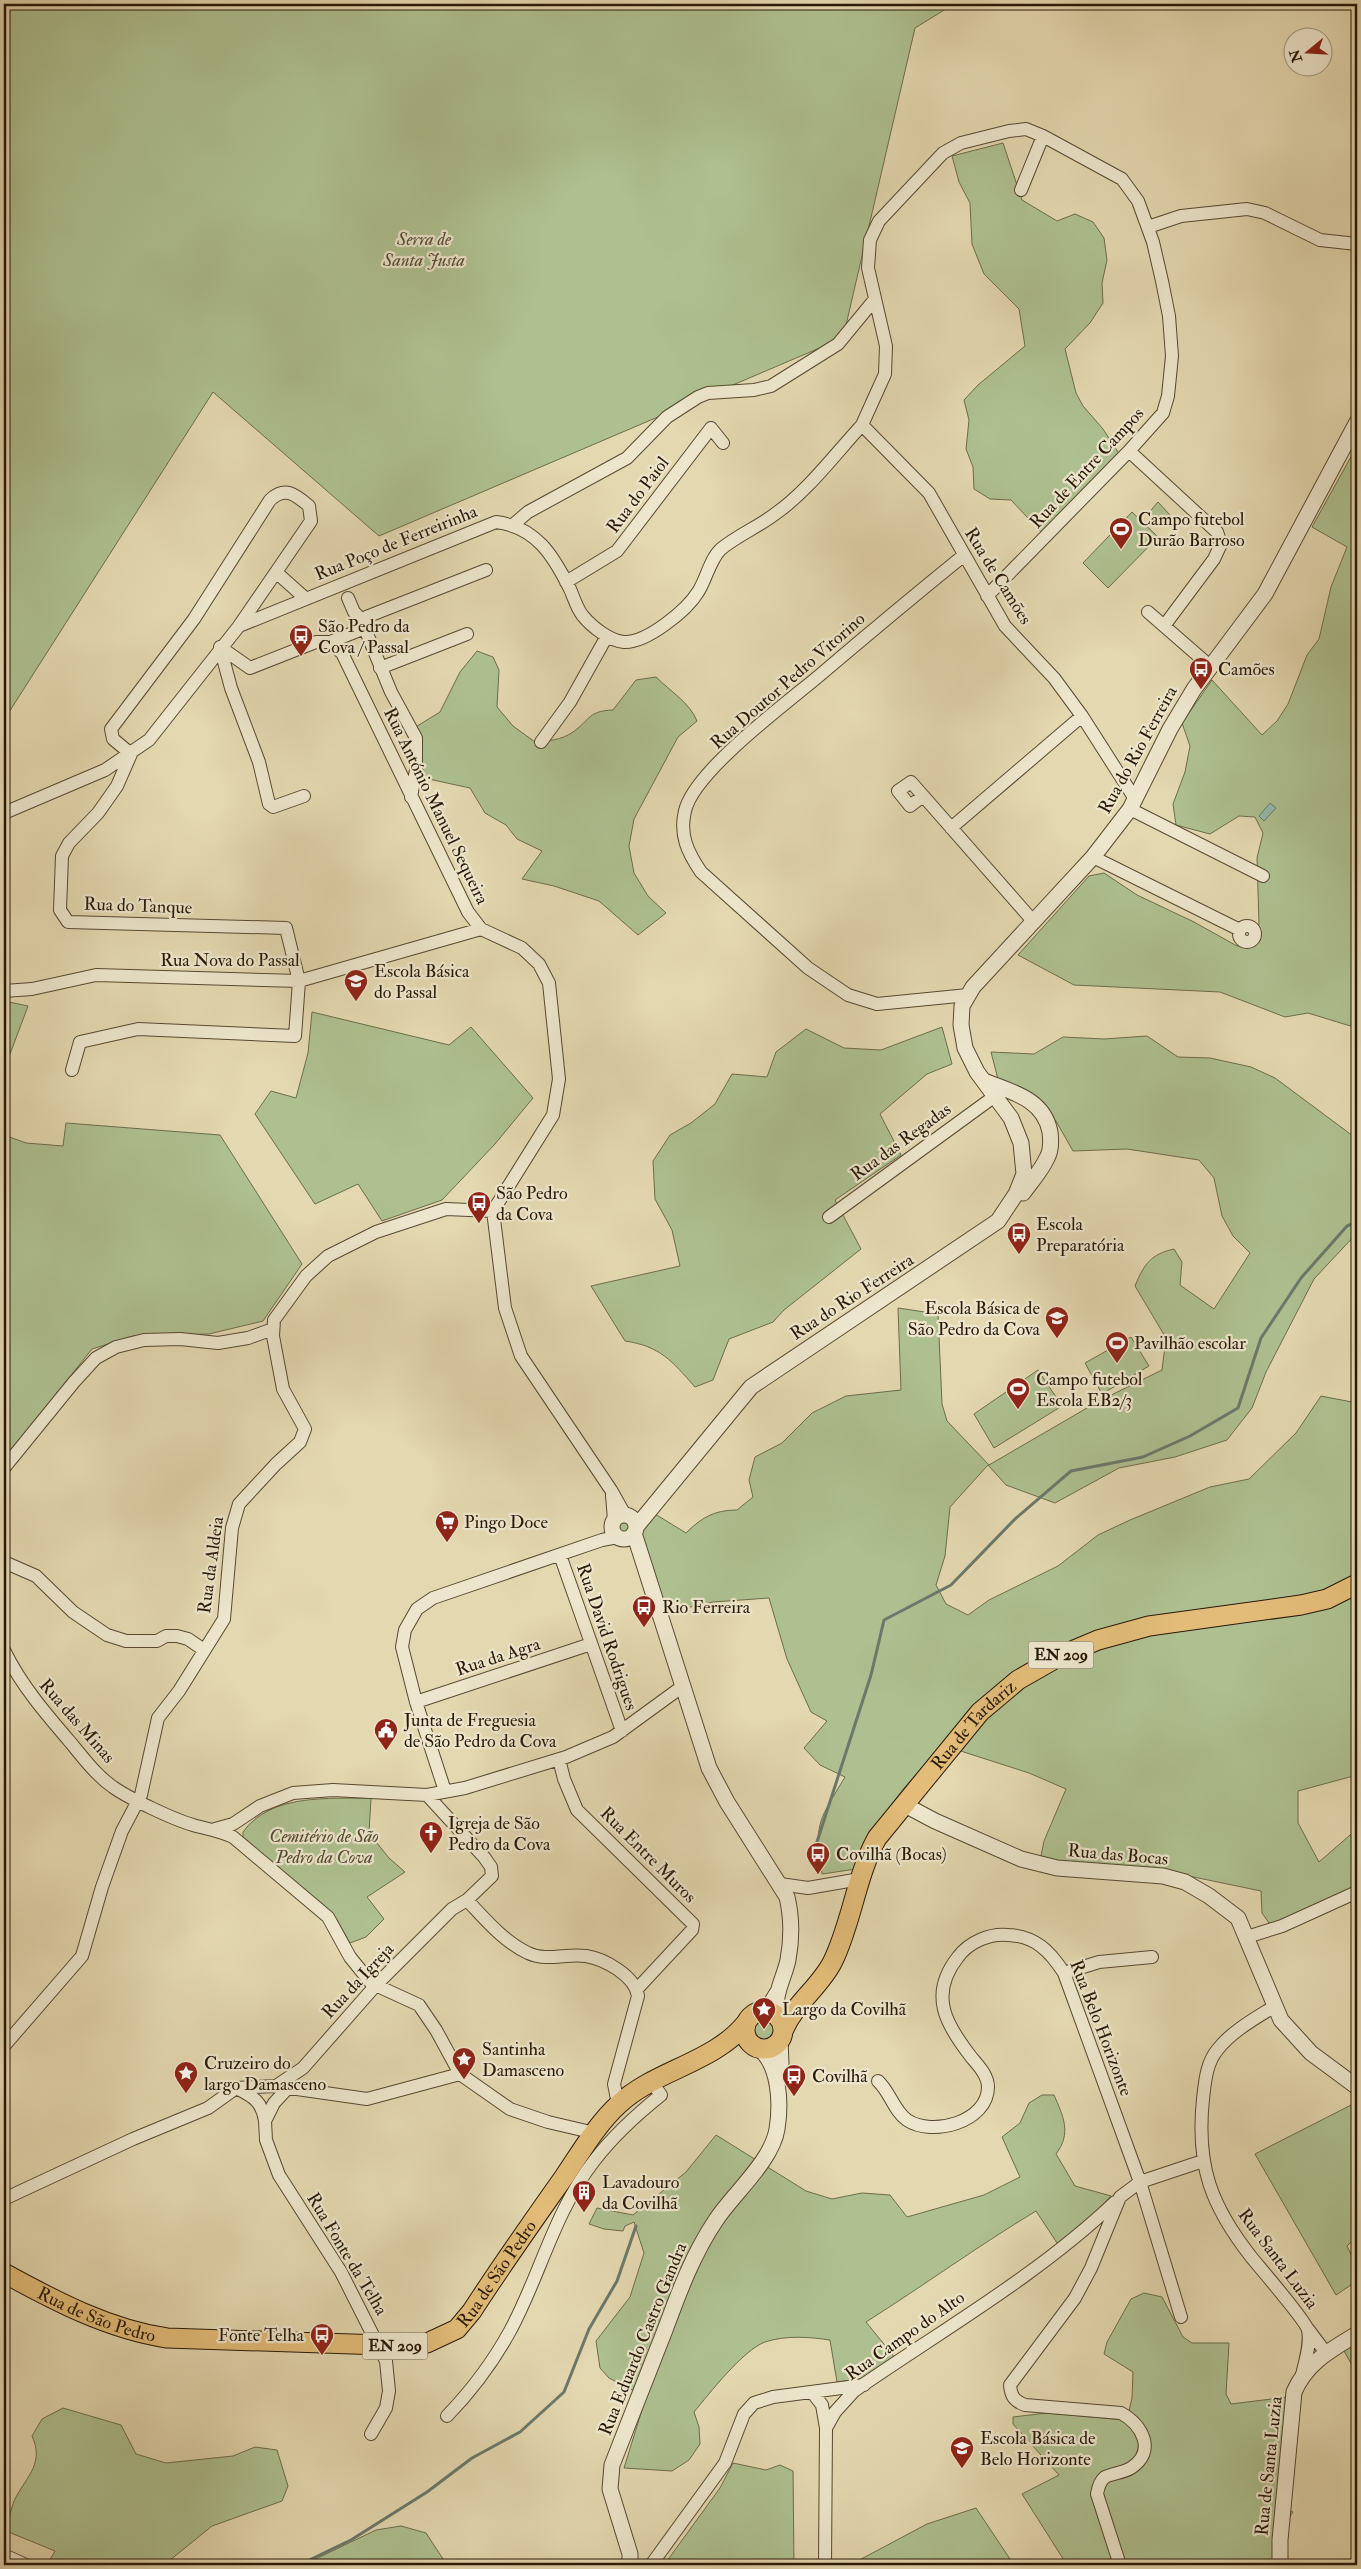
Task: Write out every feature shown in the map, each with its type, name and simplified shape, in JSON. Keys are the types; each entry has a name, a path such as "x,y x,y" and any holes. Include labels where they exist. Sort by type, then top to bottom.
{"main road":[{"name":"Rua de Tardariz","path":"781,2029 788,2014 803,2002 825,1976 834,1959 867,1856 876,1838 980,1712 1018,1680 1060,1656 1098,1640 1149,1626 1301,1605 1327,1599 1357,1584"},
{"path":"755,2047 746,2035 753,2017 773,2013 781,2029"},
{"name":"Rua de São Pedro","path":"4,2273 103,2322 136,2333 167,2338 380,2346 412,2346 427,2343 457,2329 472,2311 595,2133 618,2104 634,2091 651,2081 720,2046 733,2037 753,2017"},
{"name":"EN 209","path":"755,2047 770,2049 781,2029"},
{"name":"Rua de São Pedro","path":"720,2046 732,2042 755,2047"}],"street":[{"name":"Rua de Entre Campos","path":"607,636 625,642 644,637 666,624 697,594 719,551 738,536 775,514 793,500 862,424 885,374 886,346 868,268 870,240 879,221 943,153 961,143 1009,131 1026,129 1043,136 1122,179 1138,201 1148,227 1170,316 1172,356 1168,396 1163,413 1129,451 987,596"},
{"path":"1022,190 1043,136"},
{"path":"1148,227 1181,216 1247,209 1265,213 1320,240 1357,244"},
{"path":"541,742 570,702 607,636 583,616 566,582 544,546 529,533 514,524 528,512 627,458 667,417 698,397 708,393 754,390 771,386 779,381 838,344 874,299"},
{"name":"Rua do Rio Ferreira","path":"624,1527 660,1496 751,1387 998,1221 1016,1194 1024,1174 1021,1143 1011,1118 984,1081 965,1048 962,1033 962,1006 973,987 1093,857 1133,804 1170,729 1194,689 1265,594 1357,422"},
{"name":"Rua de Camões","path":"862,424 929,493 963,556 1005,626 1054,678 1082,716 1133,804"},
{"name":"Rua do Paiol","path":"566,582 617,551 711,428 723,443"},
{"path":"1129,451 1217,532 1221,544 1214,559 1164,626"},
{"path":"131,754 113,739 110,729 194,619 270,500 277,493 294,493 309,506 310,521 277,573 239,626"},
{"name":"Rua Poço de Ferreirinha","path":"220,647 239,626 305,598 496,522 514,524"},
{"name":"Rua Doutor Pedro Vitorino","path":"963,556 741,742 708,774 692,794 684,811 683,832 688,853 700,872 808,968 848,995 877,1004 968,996"},
{"path":"220,647 250,668 316,642 330,642 363,624 486,570"},
{"name":"Rua Poço de Ferreirinha","path":"277,573 305,598"},
{"path":"348,598 354,612 363,624 380,668 416,738 416,770 411,797"},
{"path":"1148,612 1210,666"},
{"path":"380,668 467,634"},
{"name":"Rua António Manuel Sequeira","path":"330,642 342,653 468,912 481,929 522,948 539,964 549,983 559,1079 553,1115 493,1210"},
{"path":"4,813 105,770 131,754 148,740 220,647"},
{"path":"220,647 231,688 259,762 269,804 273,807 279,806 304,796"},
{"path":"951,828 1082,716"},
{"name":"Rua do Tanque","path":"131,754 117,786 98,813 69,843 62,856 60,910 68,922 286,928 299,981"},
{"path":"923,796 1033,921"},
{"path":"1133,804 1264,876"},
{"path":"1093,857 1240,930"},
{"name":"Rua Nova do Passal","path":"4,991 32,989 96,975 299,981 481,929"},
{"path":"72,1070 80,1042 138,1029 295,1036 299,981"},
{"path":"984,1081 1022,1096 1040,1108 1048,1121 1051,1140 1048,1157 1015,1205 998,1221"},
{"name":"Rua das Regadas","path":"829,1217 995,1096"},
{"path":"1011,1118 1017,1107 1022,1104 1040,1108"},
{"path":"4,1468 96,1358 116,1347 144,1340 180,1339 218,1344 248,1338 274,1329 274,1320 306,1276 328,1256 376,1232 446,1210 493,1210 506,1308 521,1356 611,1490 624,1527 640,1557 709,1768 727,1802 787,1897 791,1926 788,1960 777,1993 771,2003 753,2017"},
{"name":"Rua da Aldeia","path":"4,2046 82,1956 102,1887 122,1831 139,1801 158,1718 179,1690 224,1619 232,1528 239,1504 276,1464 300,1442 305,1429 283,1388 274,1329"},
{"path":"445,1791 416,1702 402,1647 405,1630 416,1609 433,1598 602,1540 624,1527"},
{"name":"Rua David Rodrigues","path":"560,1555 622,1732"},
{"path":"4,1562 36,1576 73,1612 108,1635 126,1641 156,1641 166,1636 177,1636 188,1639 204,1650"},
{"name":"Rua da Agra","path":"416,1702 592,1644"},
{"name":"Rua das Minas","path":"4,1650 16,1676 95,1772 114,1788 139,1801 193,1825 215,1829 233,1837 328,1917 350,1957 371,1983 376,1985"},
{"path":"215,1829 233,1824 260,1806 293,1793 333,1790 427,1795 466,1788 559,1759 622,1732 683,1686"},
{"name":"Rua Entre Muros","path":"559,1759 564,1778 578,1810 693,1924 692,1930 637,1989"},
{"name":"Rua da Igreja","path":"282,2087 303,2068 376,1985 452,1909 467,1900 492,1876 491,1867 427,1795"},
{"name":"Rua das Bocas","path":"903,1804 935,1821 1030,1861 1057,1868 1163,1876 1185,1882 1209,1896 1238,1918 1281,2020 1311,2053 1357,2087"},
{"path":"780,1884 808,1888 860,1879"},
{"path":"1247,1936 1282,1926 1357,1892"},
{"path":"467,1900 489,1924 529,1954 553,1958 586,1956 620,1971 632,1980 637,1989 638,1996 614,2084 618,2104"},
{"name":"Rua Belo Horizonte","path":"878,2081 887,2089 906,2120 919,2125 936,2127 960,2122 975,2114 984,2103 988,2087 983,2072 952,2034 945,2016 942,1997 946,1979 965,1948 981,1940 1002,1934 1019,1935 1037,1942 1052,1954 1064,1973 1140,2182 1181,2317"},
{"path":"1064,1973 1099,1962 1152,1957"},
{"path":"376,1985 420,2005 460,2074 510,2109 548,2122 595,2133"},
{"name":"Rua Eduardo Castro Gandra","path":"630,2565 630,2554 610,2489 612,2465 692,2260 716,2220 768,2152 777,2130 777,2085 782,2063 781,2029 775,2004 777,1993"},
{"name":"Rua Santa Luzia","path":"1275,2006 1230,2036 1216,2050 1206,2072 1201,2120 1203,2161 1217,2204 1231,2231 1326,2353"},
{"name":"Rua Eduardo Castro Gandra","path":"755,2047 770,2059 777,2085"},
{"path":"4,2199 133,2138 208,2108 236,2088 282,2087 367,2099 460,2074"},
{"path":"447,2416 482,2377 510,2330 553,2232 593,2162 628,2122 661,2095 651,2081"},
{"path":"265,2121 282,2087"},
{"name":"Rua Fonte da Telha","path":"236,2088 256,2098 263,2108 266,2140 279,2175 340,2272 380,2346 386,2361 389,2391 386,2408 371,2434"},
{"path":"1140,2182 1203,2161"},
{"name":"Rua Campo do Alto","path":"826,2428 835,2412 864,2385 1047,2261 1078,2237 1120,2197 1140,2182"},
{"path":"1120,2197 1091,2268 1074,2298 1010,2385 1010,2393 1016,2402 1025,2405 1121,2413 1134,2421 1143,2434 1145,2449 1140,2461 1129,2469 1105,2478 1099,2485 1097,2494 1120,2565"},
{"name":"Rua Santa Luzia","path":"1302,2375 1308,2351 1308,2329"},
{"name":"Rua de Santa Luzia","path":"1280,2565 1280,2540 1294,2392 1302,2375 1326,2353 1357,2334"},
{"path":"652,2565 725,2463 744,2414 754,2403 773,2397 864,2385"},
{"path":"812,2392 822,2405 826,2428 825,2565"},
{"path":"4,2555 26,2565"}],"green space":[{"name":"Serra de Santa Justa","path":"4,4 954,4 915,28 843,338 379,536 213,392 4,720"},
{"path":"1003,143 1022,200 1057,221 1075,214 1093,222 1104,238 1107,260 1102,283 1103,303 1090,323 1065,349 1076,393 1083,406 1103,429 1120,455 1042,533 1011,500 990,499 974,489 973,467 966,449 969,420 964,400 978,385 1025,346 1019,309 984,274 972,244 970,203 959,182 952,156"},
{"path":"1357,446 1357,1028 1308,1013 1285,1017 1220,992 1074,985 1018,955 1089,876 1104,873 1137,895 1194,922 1237,946 1247,946 1259,924 1257,858 1263,833 1255,817 1239,816 1210,834 1176,825 1173,804 1185,772 1190,746 1182,723 1212,680 1262,735 1277,721 1288,704 1307,655 1319,639 1331,587 1347,547 1312,527"},
{"path":"1158,502 1170,515 1159,527 1147,515"},
{"name":"Campo futebol Durão Barroso","path":"1132,512 1158,537 1108,588 1083,563"},
{"path":"477,651 493,657 499,670 497,707 513,726 535,742 550,741 564,737 573,732 590,716 599,712 613,710 636,680 656,677 690,708 694,715 697,721 678,737 634,819 629,846 634,873 648,896 666,913 638,935 599,901 554,886 522,879 542,851 517,839 506,825 485,813 470,788 424,778 422,755 414,728 440,712 460,672"},
{"path":"4,1001 28,1006 4,1070"},
{"path":"312,1012 449,1045 471,1027 533,1098 495,1144 442,1200 382,1221 358,1184 315,1204 255,1114 271,1091 296,1098 308,1053"},
{"path":"942,1027 952,1064 927,1074 880,1114 901,1155 835,1200 861,1249 784,1310 773,1322 729,1339 713,1380 695,1387 664,1356 637,1343 625,1341 591,1286 680,1266 672,1230 655,1199 653,1161 670,1135 691,1123 715,1104 732,1074 767,1077 776,1052 806,1029 844,1048 881,1050"},
{"path":"1147,1036 1178,1057 1210,1058 1251,1067 1275,1078 1357,1139 1357,1233 1314,1279 1266,1372 1252,1408 1227,1440 1175,1457 1119,1468 1055,1503 1006,1485 988,1465 950,1507 945,1556 936,1585 946,1604 968,1615 989,1600 1058,1566 1098,1535 1210,1487 1249,1479 1296,1433 1321,1396 1357,1403 1357,1775 1298,1791 1298,1823 1319,1862 1357,1829 1357,1886 1287,1921 1269,1923 1262,1913 1261,1891 1184,1875 1039,1866 1044,1841 1066,1789 1029,1773 942,1745 904,1788 873,1829 856,1869 822,1874 818,1843 821,1822 824,1813 845,1777 820,1765 804,1748 827,1721 811,1712 787,1659 769,1598 713,1602 667,1612 640,1538 643,1529 655,1514 686,1533 697,1523 715,1513 737,1510 753,1497 749,1480 755,1457 782,1443 812,1413 846,1396 901,1390 898,1308 938,1314 942,1404 947,1421 989,1465 1099,1401 1162,1370 1166,1338 1135,1286 1145,1266 1159,1254 1174,1249 1182,1262 1180,1285 1214,1309 1250,1253 1233,1236 1222,1216 1214,1178 1199,1160 1127,1149 1073,1151 1056,1121 1041,1105 1000,1087 991,1052 1034,1054 1063,1037 1104,1039"},
{"path":"66,1123 220,1135 302,1264 263,1321 209,1334 133,1336 92,1349 4,1459 4,1135 26,1143 63,1146"},
{"name":"Pavilhão escolar","path":"1131,1337 1149,1366 1102,1394 1085,1363"},
{"name":"Campo futebol Escola EB2/3","path":"1038,1370 1062,1406 994,1448 974,1414"},
{"path":"623,1521 627,1521 631,1527 627,1533 623,1533 619,1529 619,1525"},
{"name":"Cemitério de São Pedro da Cova","path":"371,1798 369,1833 389,1858 405,1872 367,1897 384,1919 366,1937 350,1943 336,1918 243,1837 243,1832 255,1819 269,1810 285,1804 319,1799"},
{"path":"764,2017 773,2021 777,2030 773,2039 764,2043 755,2039 751,2030 755,2021"},
{"path":"1042,2095 1054,2095 1063,2117 1064,2139 1056,2154 1075,2186 1111,2196 1087,2222 1059,2246 1036,2211 866,2322 896,2359 868,2378 837,2382 830,2340 806,2337 765,2342 737,2363 694,2412 699,2427 700,2444 689,2460 672,2471 624,2468 646,2397 609,2378 600,2368 596,2341 630,2297 644,2253 634,2222 625,2226 623,2231 604,2229 589,2224 597,2208 633,2215 686,2172 716,2135 806,2191 832,2199 862,2193 890,2195 907,2217 984,2195 1020,2177 1002,2137 1020,2123 1029,2103"},
{"path":"1357,2102 1357,2236 1347,2246 1357,2267 1357,2281 1336,2295 1255,2154"},
{"path":"1144,2293 1162,2297 1183,2337 1192,2343 1229,2343 1226,2394 1231,2404 1288,2397 1276,2505 1293,2512 1286,2522 1286,2565 1067,2565 1022,2494 1059,2475 1013,2424 1013,2417 1047,2413 1127,2420 1132,2398 1133,2372 1104,2354 1107,2342 1131,2299"},
{"path":"1357,2343 1357,2374 1344,2351"},
{"path":"63,2408 121,2425 136,2454 166,2463 233,2456 255,2447 277,2450 288,2486 282,2501 212,2526 164,2565 47,2565 55,2551 6,2531 14,2501 30,2475 35,2461 35,2445 32,2436 42,2419"},
{"path":"733,2463 766,2470 780,2465 793,2471 794,2565 664,2565 720,2488"},
{"path":"976,2508 1014,2565 850,2565 927,2524"},
{"path":"401,2526 426,2533 447,2565 303,2565 376,2530"}],"water":[{"path":"1270,803 1276,808 1264,821 1259,816"}],"waterway":[{"path":"816,1845 871,1675 884,1620 951,1585 1015,1519 1071,1471 1143,1457 1190,1436 1238,1408 1261,1338 1301,1278 1347,1226 1357,1222"},
{"path":"299,2565 351,2540 427,2492 472,2458 520,2432 564,2392 589,2329 617,2281 636,2226"}],"place":[{"name":"Campo futebol Durão Barroso","path":"1121,550"},
{"name":"São Pedro da Cova / Passal","path":"301,657"},
{"name":"Camões","path":"1201,690"},
{"name":"Escola Básica do Passal","path":"356,1002"},
{"name":"São Pedro da Cova","path":"479,1224"},
{"name":"Escola Preparatória","path":"1019,1255"},
{"name":"Escola Básica de São Pedro da Cova","path":"1057,1339"},
{"name":"Pavilhão escolar","path":"1117,1364"},
{"name":"Campo futebol Escola EB2/3","path":"1018,1410"},
{"name":"Pingo Doce","path":"447,1543"},
{"name":"Rio Ferreira","path":"644,1628"},
{"name":"Junta de Freguesia de São Pedro da Cova","path":"386,1751"},
{"name":"Igreja de São Pedro da Cova","path":"431,1854"},
{"name":"Covilhã (Bocas)","path":"818,1875"},
{"name":"Largo da Covilhã","path":"764,2030"},
{"name":"Santinha Damasceno","path":"464,2080"},
{"name":"Cruzeiro do largo Damasceno","path":"186,2094"},
{"name":"Covilhã","path":"794,2097"},
{"name":"Lavadouro da Covilhã","path":"584,2213"},
{"name":"Fonte Telha","path":"322,2356"},
{"name":"Escola Básica de Belo Horizonte","path":"962,2469"}]}
